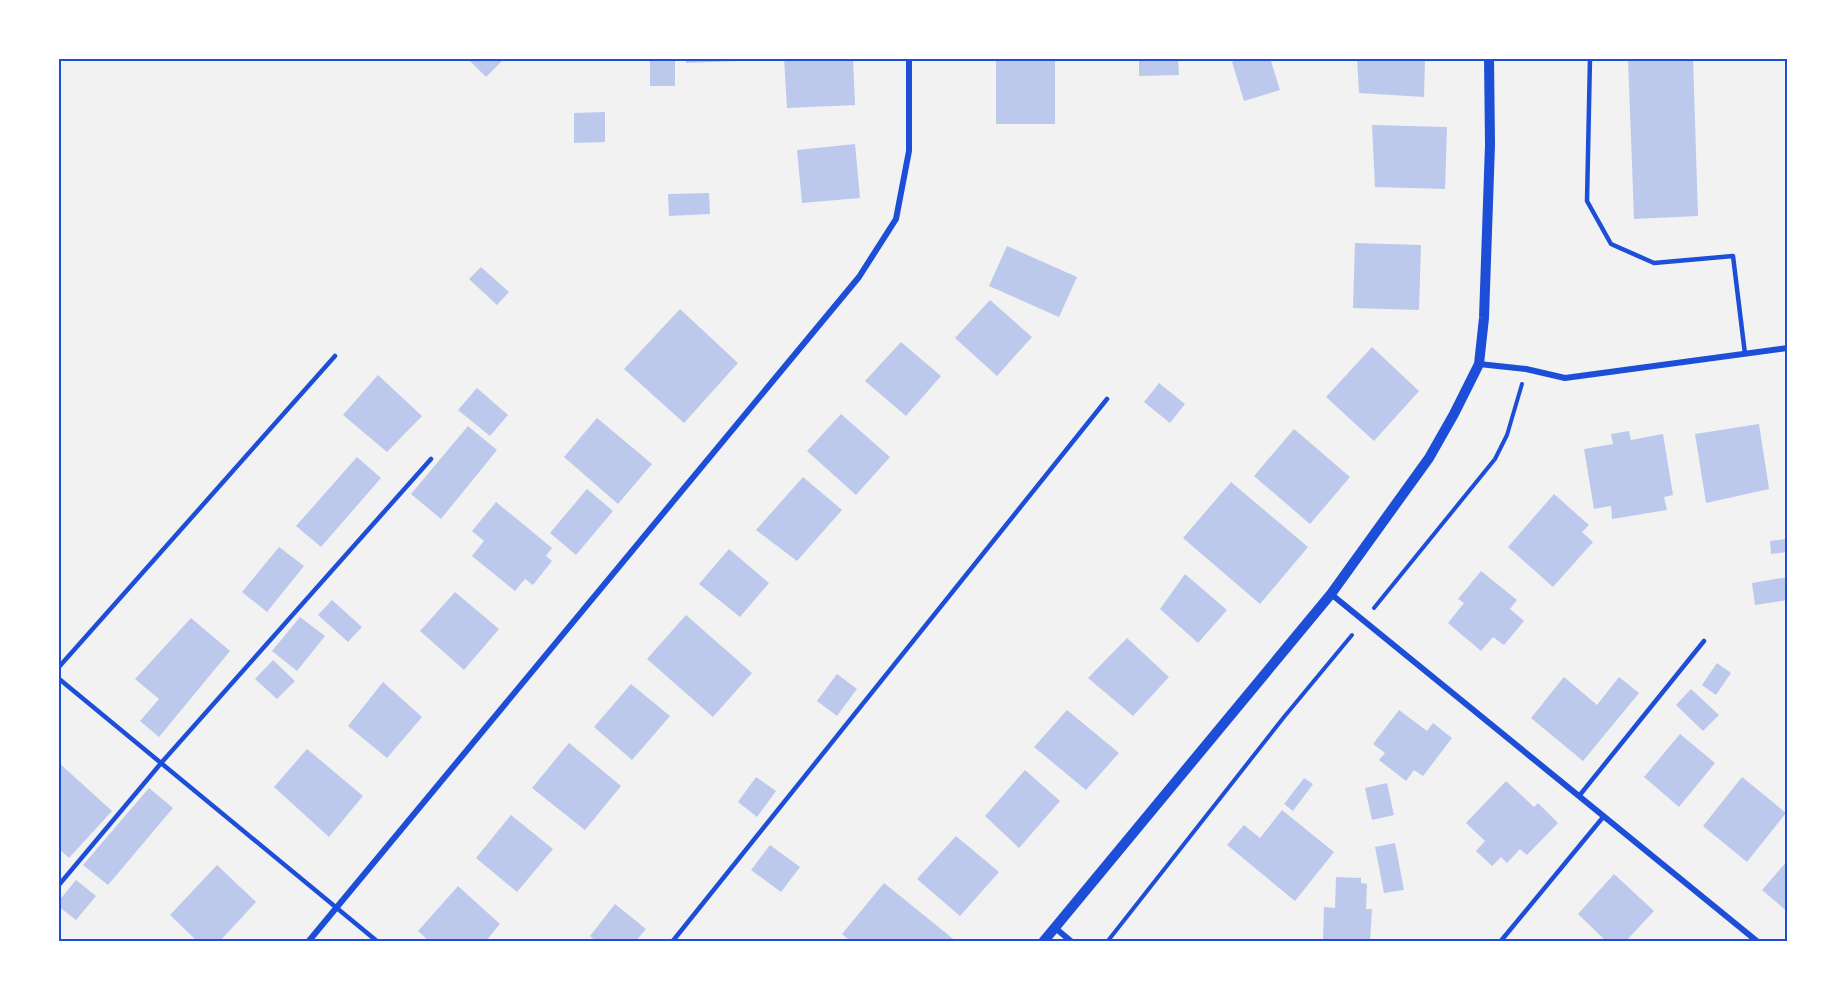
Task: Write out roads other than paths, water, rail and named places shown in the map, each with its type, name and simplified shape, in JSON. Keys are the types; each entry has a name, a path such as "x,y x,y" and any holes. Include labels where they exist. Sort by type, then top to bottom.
{"street":[{"path":"308,942 859,277 896,219 909,151 909,58"},
{"path":"1043,942 1331,594 1429,458 1454,414 1479,364 1484,318 1490,145 1489,58"},
{"path":"1479,364 1526,369 1565,378 1788,348"},
{"path":"1331,594 1758,942"},
{"path":"1054,927 1072,942"}],"lane":[{"path":"1590,58 1587,201 1611,244 1654,263 1733,256 1745,354"},
{"path":"58,668 335,356"},
{"path":"672,942 1107,399"},
{"path":"58,886 162,762 431,459"},
{"path":"1579,796 1704,641"},
{"path":"58,678 378,942"},
{"path":"1500,942 1604,816"}]}
